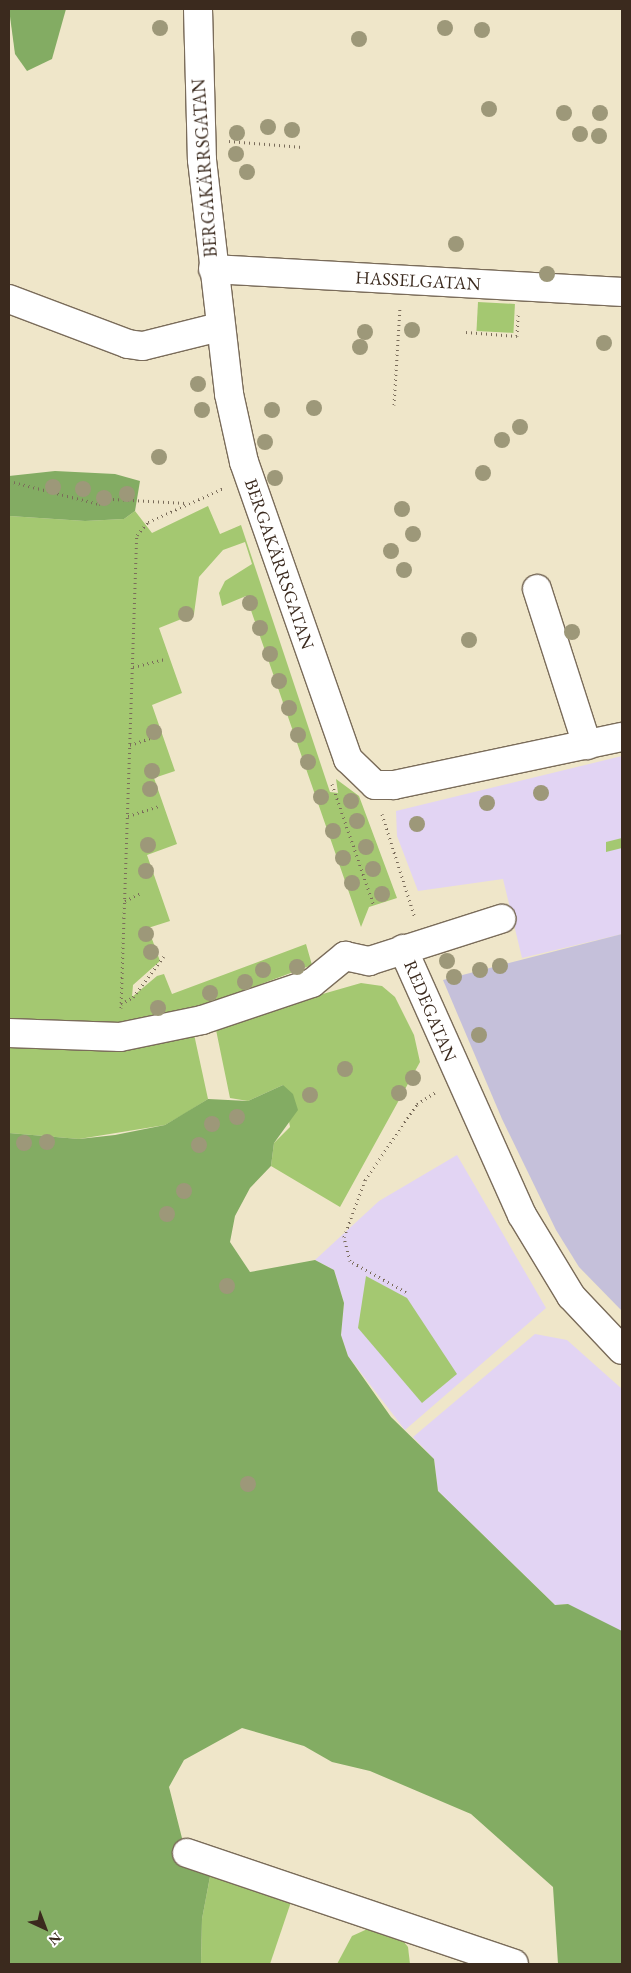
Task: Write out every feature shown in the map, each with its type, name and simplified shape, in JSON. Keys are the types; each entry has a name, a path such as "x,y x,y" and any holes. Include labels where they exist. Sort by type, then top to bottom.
{"street":[{"name":"BERGAKÄRRSGATAN","path":"198,9 201,139 219,327 249,477 339,741 348,760 375,784"},
{"name":"HASSELGATAN","path":"213,269 622,292"},
{"path":"9,299 128,344 143,346 219,327"},
{"path":"537,589 587,745"},
{"path":"375,784 423,780 622,737"},
{"path":"413,945 501,919"},
{"name":"REDEGATAN","path":"9,1033 120,1037 202,1020 304,986 333,970 345,956 369,961 413,945 458,1076 527,1223 571,1296 622,1350"},
{"path":"187,1853 514,1964"}],"path":[{"path":"201,139 303,147"},
{"path":"394,405 402,280"},
{"path":"466,332 517,336 519,286"},
{"path":"120,1037 137,536 148,522 249,477"},
{"path":"9,481 99,504 112,499 189,503"},
{"path":"132,667 164,659"},
{"path":"130,745 156,736"},
{"path":"330,780 374,906"},
{"path":"375,784 413,945"},
{"path":"128,816 159,806"},
{"path":"125,902 141,893"},
{"path":"121,1004 132,997 164,956"},
{"path":"406,1292 350,1261 344,1237 365,1180 416,1104 458,1076"}],"shaded area":[{"path":"622,756 622,934 522,958 503,879 418,891 397,836 396,811"},
{"path":"622,934 622,1311 579,1267 556,1230 502,1119 443,980"},
{"path":"457,1155 546,1308 405,1430 348,1356 341,1335 344,1303 334,1270 315,1260 379,1201"},
{"path":"535,1334 567,1340 622,1389 622,1636 568,1604 555,1605 438,1491 434,1459 413,1437"}],"green space":[{"path":"9,9 66,9 52,59 27,71 15,54"},
{"path":"478,302 515,304 513,333 476,331"},
{"path":"55,471 115,474 140,481 135,511 124,519 85,521 9,516 9,476"},
{"path":"208,506 220,534 241,525 330,792 338,793 336,779 359,796 397,898 369,907 361,927 246,596 222,606 219,593 225,581 252,564 245,542 223,550 199,577 194,614 159,628 182,693 152,705 175,771 154,778 177,844 147,855 170,921 148,928 160,961 133,985 132,997 157,976 164,974 172,994 306,944 312,965 189,1011 208,1099 165,1125 79,1139 9,1133 9,516 85,521 124,519 135,511 152,533"},
{"path":"622,838 622,848 606,852 606,842"},
{"path":"361,983 382,986 395,997 414,1035 420,1062 340,1207 271,1166 274,1143 290,1127 283,1085 248,1101 230,1098 215,1025"},
{"path":"283,1085 293,1094 298,1110 274,1143 271,1166 250,1188 235,1216 230,1242 250,1272 315,1260 334,1270 344,1303 341,1335 348,1356 391,1417 434,1459 438,1491 555,1605 568,1604 622,1631 622,1964 558,1964 553,1887 471,1814 370,1771 332,1762 304,1746 242,1728 184,1760 169,1787 183,1842 212,1866 202,1919 201,1964 9,1964 9,1133 79,1139 115,1135 165,1125 208,1099 248,1101"},
{"path":"366,1276 407,1298 457,1374 422,1403 358,1328"},
{"path":"212,1866 292,1899 270,1964 201,1964 202,1919"},
{"path":"374,1926 399,1936 408,1947 410,1964 337,1964 352,1936"}]}
